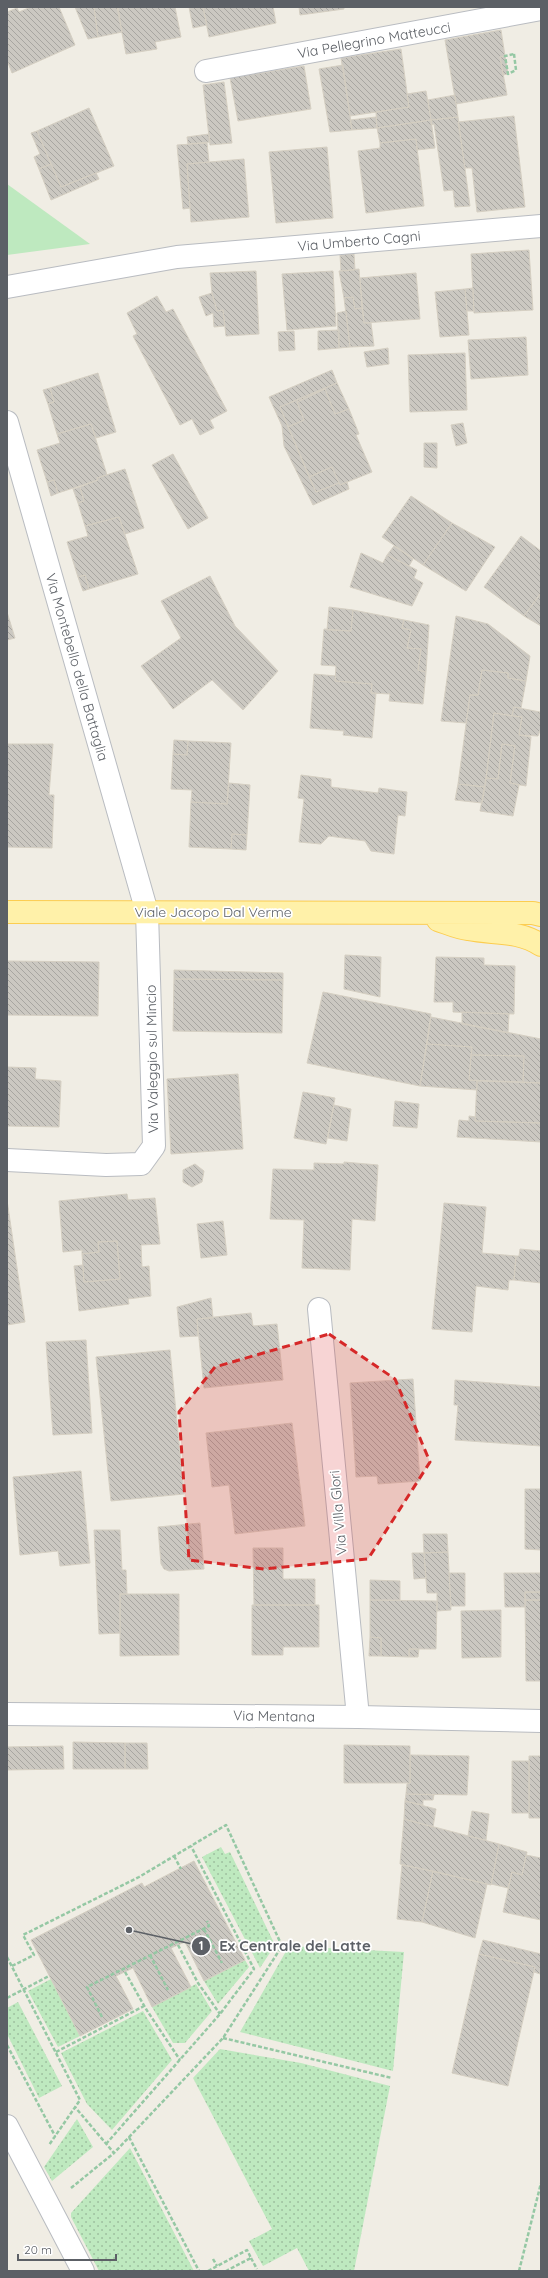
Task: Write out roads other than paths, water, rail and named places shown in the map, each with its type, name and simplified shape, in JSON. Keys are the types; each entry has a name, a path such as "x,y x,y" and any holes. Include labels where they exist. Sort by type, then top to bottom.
{"main road":[{"name":"Viale Jacopo Dal Verme","path":"7,912 419,914 538,913"},
{"name":"Viale Jacopo Dal Verme","path":"419,914 467,929 516,934 530,938 541,945"}],"street":[{"name":"Via Pellegrino Matteucci","path":"206,71 541,9"},
{"name":"Via Umberto Cagni","path":"7,287 177,257 541,226"},
{"name":"Via Montebello della Battaglia","path":"7,422 147,912"},
{"name":"Via Valeggio sul Mincio","path":"7,1160 106,1165 140,1164 154,1146 147,912"},
{"name":"Via Villa Glori","path":"319,1309 358,1716"},
{"name":"Via Mentana","path":"7,1714 358,1716 541,1721"},
{"path":"7,2126 83,2271"}],"place":[{"name":"Ex Centrale del Latte","path":"129,1930"}]}
